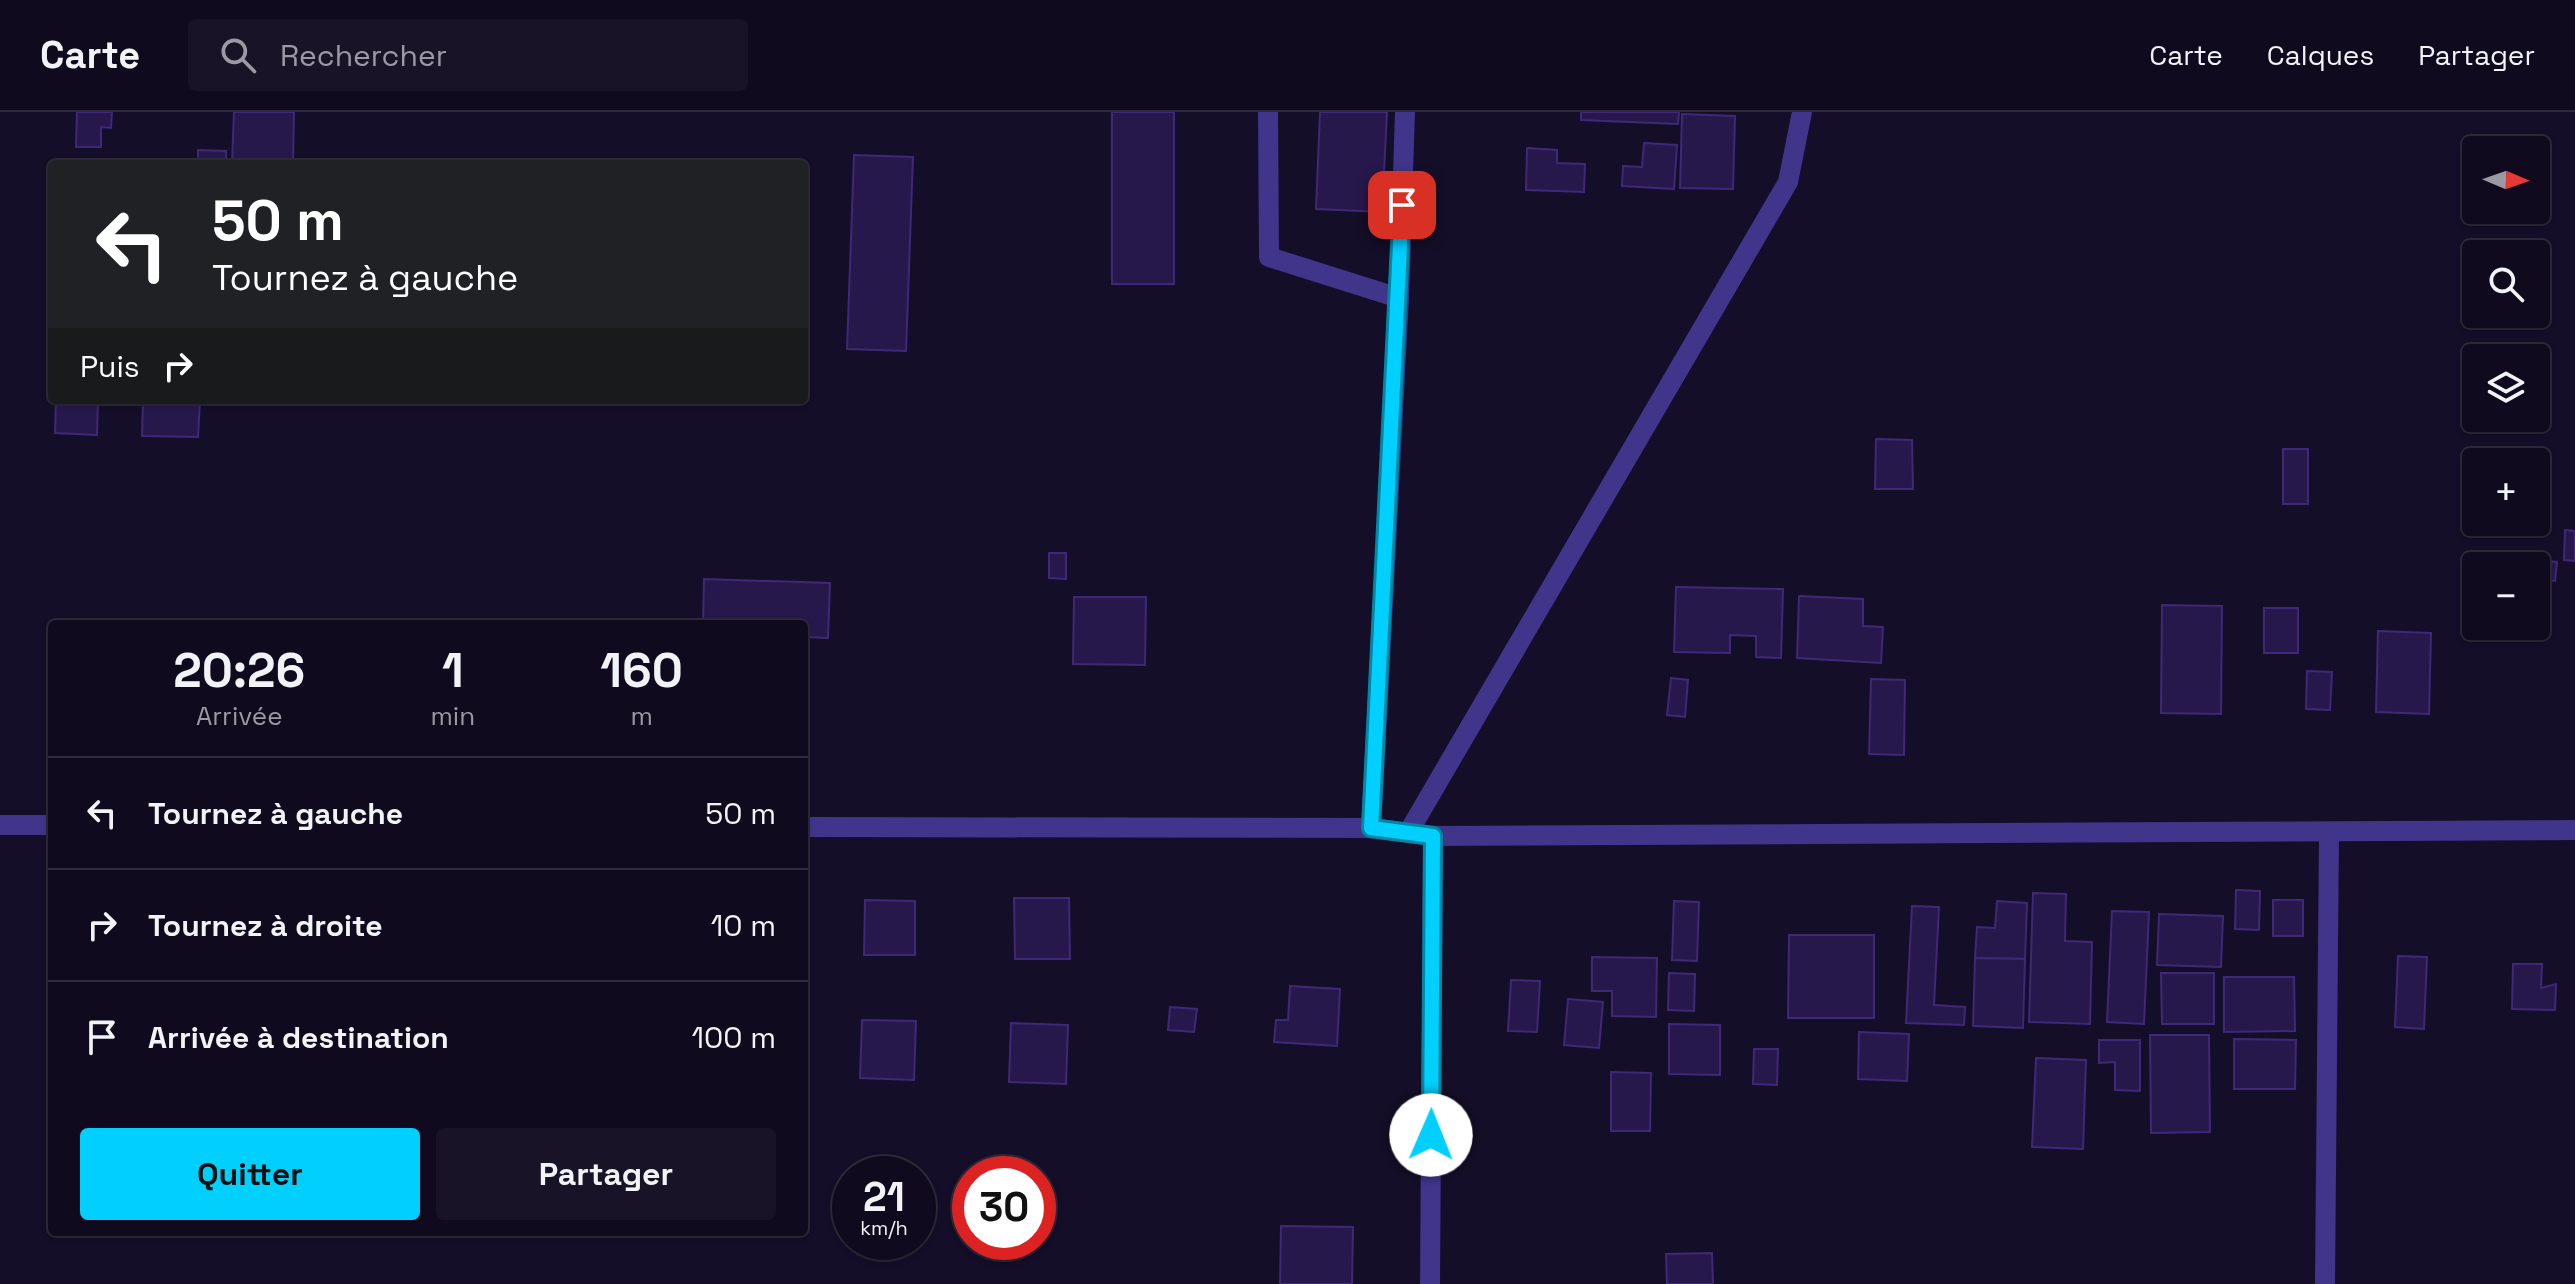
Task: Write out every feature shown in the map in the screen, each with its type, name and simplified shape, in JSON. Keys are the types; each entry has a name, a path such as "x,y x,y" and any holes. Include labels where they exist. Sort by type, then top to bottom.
{"street":[{"path":"1268,112 1269,257 1399,298"},
{"path":"1371,828 1399,298 1405,112"},
{"path":"1408,833 1788,182 1802,112"},
{"path":"0,825 48,825"},
{"path":"808,827 1371,828 1433,836 2575,830"},
{"path":"2325,1284 2329,833"},
{"path":"1430,1284 1433,836"}],"building":[{"path":"77,112 112,112 111,128 101,127 101,147 76,147"},
{"path":"234,112 294,112 293,160 232,160"},
{"path":"1112,112 1174,112 1174,284 1112,284"},
{"path":"1320,112 1387,112 1382,212 1316,209"},
{"path":"1581,112 1679,112 1678,124 1581,120"},
{"path":"1682,114 1735,116 1733,189 1680,188"},
{"path":"1644,143 1677,145 1674,189 1622,186 1623,166 1642,167"},
{"path":"1527,148 1557,150 1557,163 1585,164 1584,192 1526,190"},
{"path":"198,150 226,151 226,160 198,160"},
{"path":"854,155 913,157 906,351 847,349"},
{"path":"56,404 98,404 97,435 55,433"},
{"path":"143,404 200,404 198,437 142,436"},
{"path":"1876,439 1912,440 1913,489 1875,489"},
{"path":"2283,449 2308,449 2308,504 2283,504"},
{"path":"2565,530 2575,531 2575,561 2564,560"},
{"path":"1049,553 1066,553 1066,579 1049,578"},
{"path":"2550,561 2557,562 2555,581 2550,580"},
{"path":"704,579 830,583 828,638 808,637 808,620 703,620"},
{"path":"1676,587 1783,589 1781,658 1756,657 1756,636 1730,635 1730,653 1674,652"},
{"path":"1799,596 1863,599 1863,626 1883,627 1881,663 1797,658"},
{"path":"1074,597 1146,597 1145,665 1073,664"},
{"path":"2162,605 2222,606 2221,714 2161,713"},
{"path":"2264,608 2298,608 2298,653 2264,653"},
{"path":"2378,631 2431,633 2429,714 2376,712"},
{"path":"2307,671 2332,672 2330,710 2306,709"},
{"path":"1671,678 1688,680 1685,717 1667,715"},
{"path":"1871,679 1905,680 1904,755 1869,754"},
{"path":"2236,890 2260,891 2259,930 2235,929"},
{"path":"2033,893 2066,894 2065,941 2092,942 2090,1024 2029,1022"},
{"path":"1014,898 1069,898 1070,959 1015,959"},
{"path":"865,900 915,901 915,955 864,955"},
{"path":"2273,900 2303,900 2303,936 2273,936"},
{"path":"1674,901 1699,902 1697,961 1672,960"},
{"path":"1997,901 2027,903 2025,959 1975,958 1977,927 1995,928"},
{"path":"1912,906 1939,907 1934,1005 1965,1007 1964,1025 1906,1023"},
{"path":"2112,911 2149,912 2144,1024 2107,1022"},
{"path":"2159,914 2223,916 2221,967 2157,965"},
{"path":"1789,935 1874,935 1874,1018 1788,1018"},
{"path":"2398,956 2427,957 2424,1029 2395,1027"},
{"path":"1592,957 1657,958 1656,1017 1612,1016 1612,991 1592,991"},
{"path":"1975,958 2025,959 2023,1028 1973,1026"},
{"path":"2513,964 2542,964 2541,988 2556,984 2555,1010 2512,1009"},
{"path":"1669,973 1695,974 1694,1011 1668,1010"},
{"path":"2161,973 2214,973 2214,1024 2162,1024"},
{"path":"2224,977 2294,977 2295,1031 2224,1032"},
{"path":"1511,980 1540,981 1537,1032 1508,1031"},
{"path":"1290,986 1340,989 1337,1046 1274,1042 1276,1020 1288,1020"},
{"path":"1568,999 1603,1002 1599,1048 1564,1045"},
{"path":"1170,1007 1197,1009 1194,1032 1168,1030"},
{"path":"862,1020 916,1021 914,1080 860,1078"},
{"path":"1011,1023 1068,1025 1066,1084 1009,1082"},
{"path":"1669,1024 1720,1025 1720,1075 1669,1074"},
{"path":"1859,1032 1909,1034 1907,1081 1858,1079"},
{"path":"2150,1035 2209,1035 2210,1132 2151,1133"},
{"path":"2234,1039 2296,1040 2295,1089 2234,1089"},
{"path":"2099,1040 2140,1040 2140,1091 2115,1090 2115,1062 2099,1063"},
{"path":"1754,1049 1778,1049 1777,1085 1753,1084"},
{"path":"2036,1058 2086,1060 2083,1149 2032,1147"},
{"path":"1611,1072 1651,1073 1650,1131 1611,1131"},
{"path":"1281,1226 1353,1227 1352,1284 1280,1284"},
{"path":"1712,1253 1713,1284 1667,1284 1666,1254"}],"route":[{"path":"1402,205 1371,828 1433,836 1431,1135"}]}
